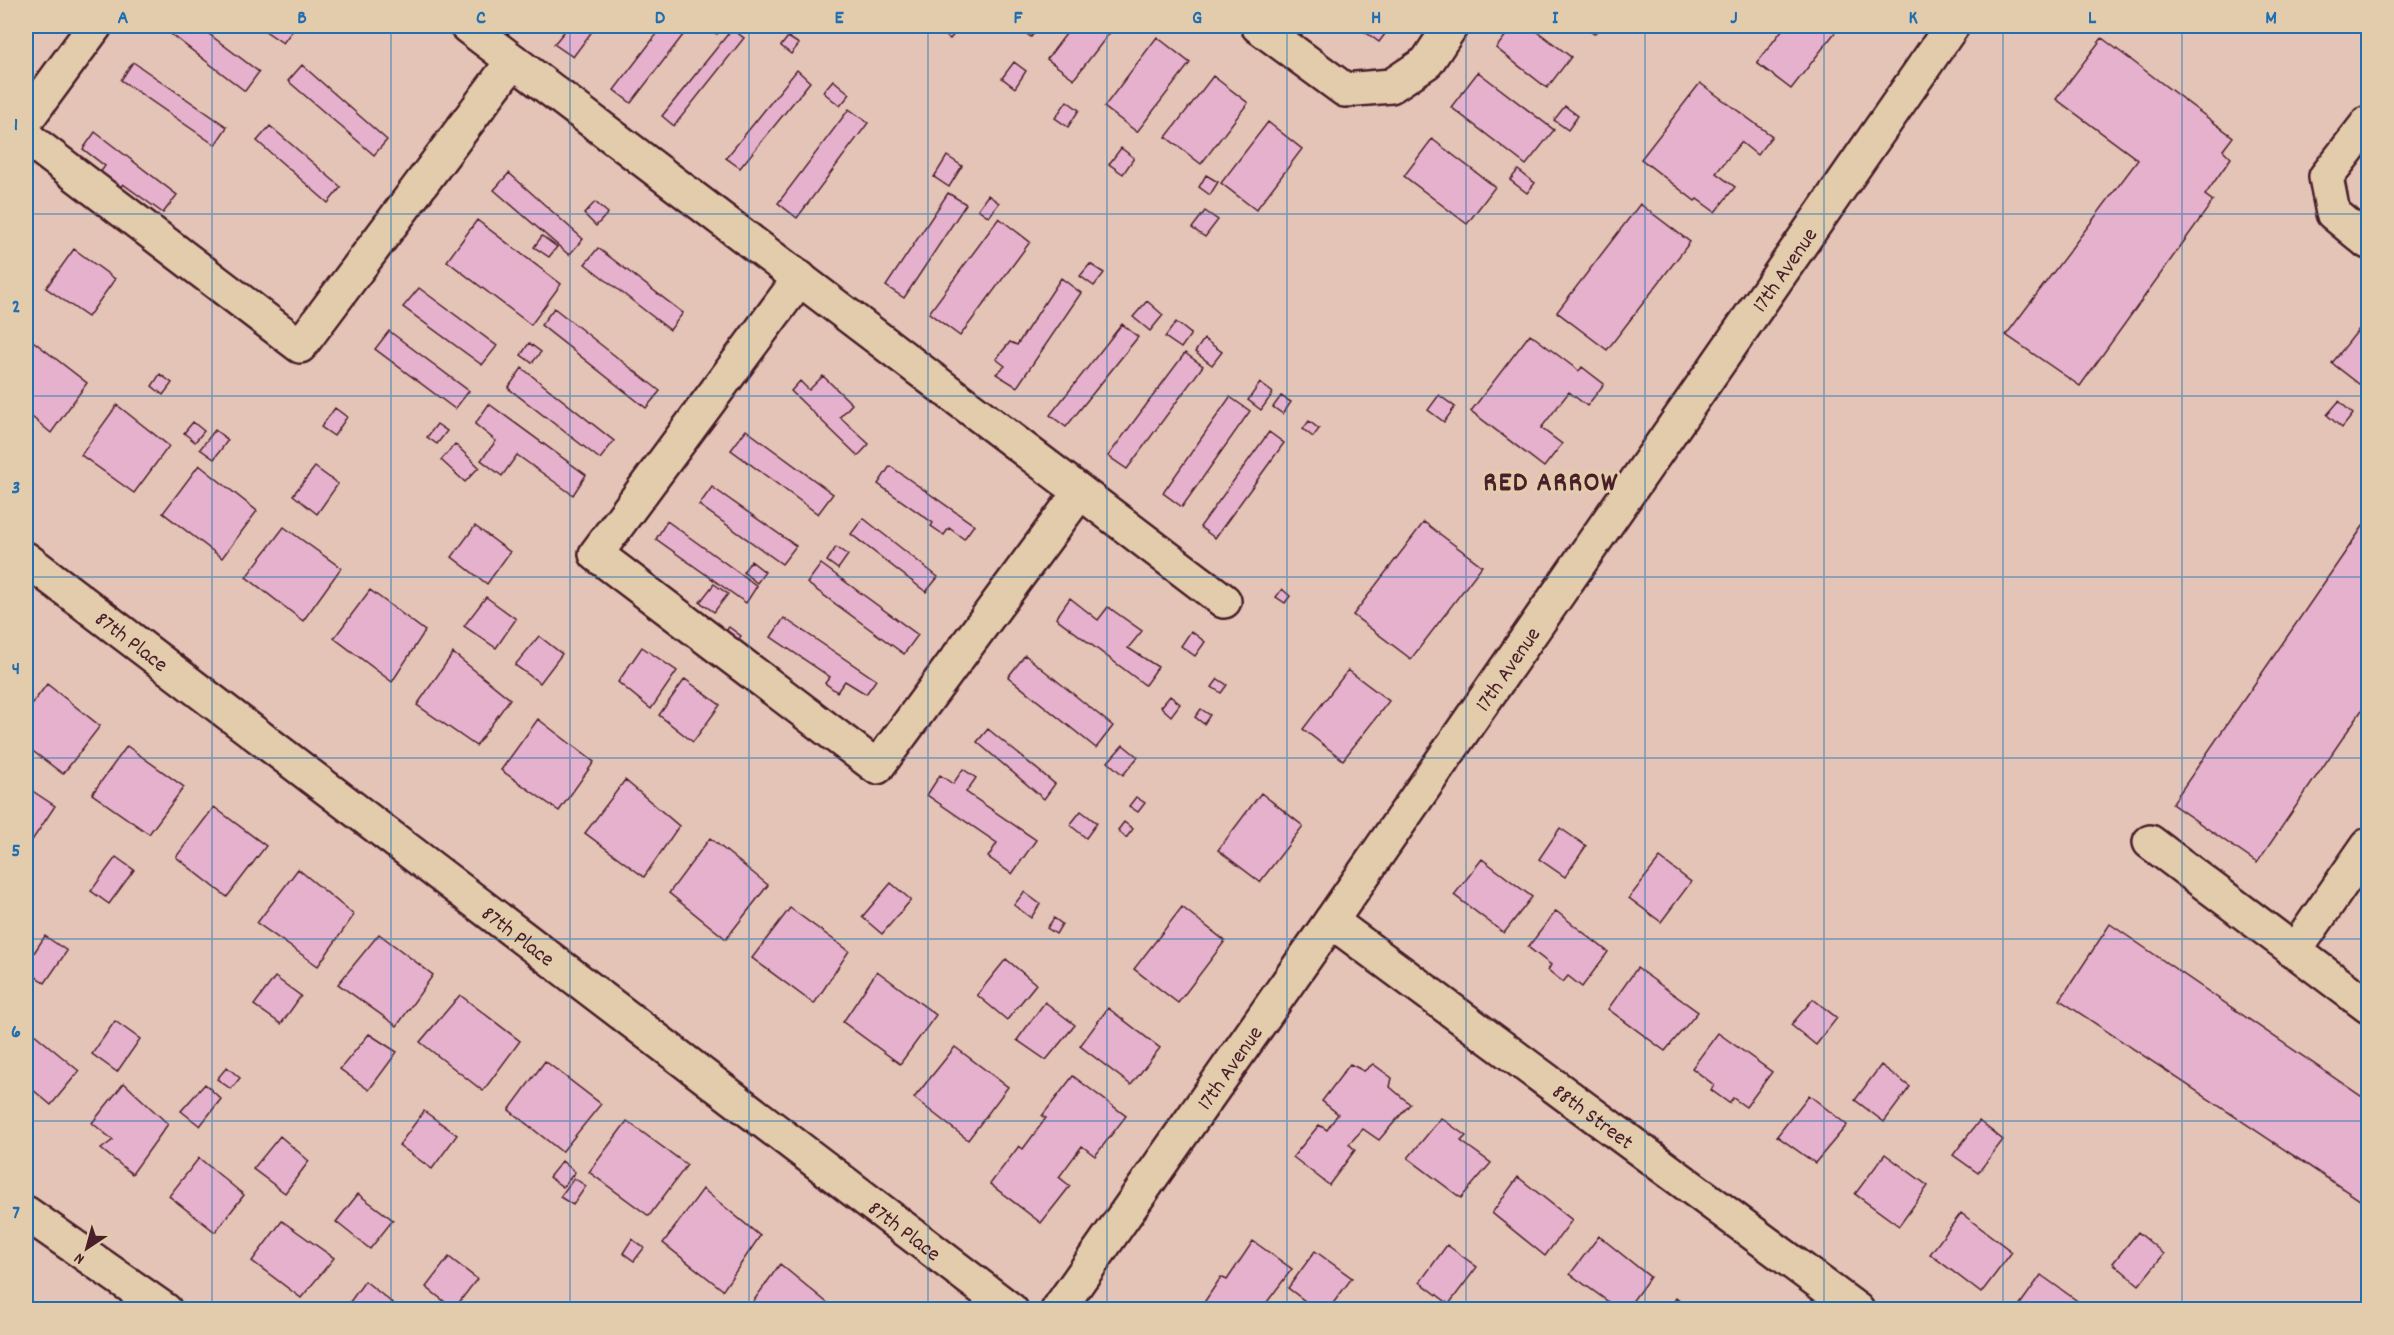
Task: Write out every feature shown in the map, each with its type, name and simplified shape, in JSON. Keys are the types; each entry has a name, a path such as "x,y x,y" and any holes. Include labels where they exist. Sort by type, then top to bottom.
{"street":[{"path":"26,120 95,26"},
{"path":"467,26 1224,601"},
{"path":"1258,26 1345,90 1391,86 1427,62 1451,26"},
{"name":"17th Avenue","path":"1058,1310 1952,26"},
{"path":"26,137 300,346 513,61"},
{"path":"2368,123 2326,177 2333,213 2368,242"},
{"path":"800,278 596,554 878,767 1080,492"},
{"name":"87th Place","path":"26,559 1011,1310"},
{"path":"2150,842 2368,1006"},
{"path":"2294,952 2368,845"},
{"name":"88th Street","path":"1331,921 1857,1310"},
{"path":"26,1213 165,1310"}],"building":[{"path":"171,26 203,26 201,28 259,72 245,91 167,31"},
{"path":"258,26 296,26 283,43"},
{"path":"565,26 596,26 573,57 554,44 568,27"},
{"path":"663,26 690,26 631,103 614,90"},
{"path":"704,26 723,26 717,34"},
{"path":"940,26 961,26 950,39 937,29"},
{"path":"1016,26 1040,26 1031,37"},
{"path":"1072,26 1115,26 1074,79 1047,59"},
{"path":"1357,26 1391,26 1379,42"},
{"path":"1513,26 1530,26 1571,57 1547,88 1496,48"},
{"path":"1583,26 1601,26 1594,34"},
{"path":"1785,26 1840,26 1791,89 1757,63"},
{"path":"732,29 744,38 674,126 662,116"},
{"path":"788,37 799,44 791,54 781,46"},
{"path":"1157,37 1190,63 1137,132 1104,107"},
{"path":"2102,38 2233,137 2223,150 2231,158 2205,195 2213,201 2080,386 2006,335 2138,160 2056,99"},
{"path":"133,62 227,127 215,145 121,80"},
{"path":"1014,62 1026,71 1015,88 1002,78"},
{"path":"302,65 387,140 374,155 288,81"},
{"path":"797,70 810,82 740,168 726,158"},
{"path":"1478,72 1554,130 1526,165 1451,107"},
{"path":"1213,76 1248,103 1201,164 1166,137"},
{"path":"833,80 850,94 840,106 823,92"},
{"path":"1700,83 1772,136 1757,155 1741,142 1716,173 1735,187 1715,212 1697,199 1695,201 1641,159"},
{"path":"1067,101 1079,110 1068,127 1055,118"},
{"path":"1565,106 1578,116 1568,130 1554,120"},
{"path":"849,109 868,123 797,218 778,203"},
{"path":"1268,122 1302,149 1256,210 1221,183"},
{"path":"270,126 341,187 328,203 257,141"},
{"path":"95,132 177,195 163,213 123,184 116,192 97,177 105,166 83,149"},
{"path":"1432,139 1495,187 1467,224 1404,176"},
{"path":"1121,148 1134,158 1123,174 1109,164"},
{"path":"947,156 962,166 949,187 934,177"},
{"path":"1518,170 1535,183 1527,193 1510,180"},
{"path":"509,173 583,239 569,255 494,190"},
{"path":"1206,175 1218,182 1210,195 1199,187"},
{"path":"948,193 966,204 904,298 886,286"},
{"path":"988,195 999,203 989,217 978,209"},
{"path":"595,202 608,213 596,226 584,214"},
{"path":"1640,204 1690,242 1607,350 1557,312"},
{"path":"1205,211 1218,220 1205,237 1192,228"},
{"path":"999,218 1030,242 960,336 929,313"},
{"path":"477,220 561,284 531,325 447,261"},
{"path":"542,236 557,247 549,257 534,247"},
{"path":"598,248 683,313 670,330 585,264"},
{"path":"74,249 115,279 88,317 46,288"},
{"path":"1090,264 1104,273 1094,286 1080,276"},
{"path":"1061,278 1081,293 1017,387 996,374 1005,366 996,359 1010,342 1017,345"},
{"path":"419,288 497,346 482,365 403,307"},
{"path":"1147,301 1163,315 1150,331 1133,317"},
{"path":"554,308 660,391 646,408 541,325"},
{"path":"1176,322 1191,334 1181,348 1165,337"},
{"path":"1122,324 1138,337 1066,427 1050,415"},
{"path":"2363,324 2368,328 2368,391 2332,363"},
{"path":"389,331 469,391 455,409 375,349"},
{"path":"1530,334 1579,371 1582,367 1604,384 1587,406 1569,392 1541,428 1562,444 1544,467 1471,411"},
{"path":"29,338 87,383 51,433 26,412 26,344"},
{"path":"1204,339 1222,352 1212,365 1195,352"},
{"path":"529,343 541,352 532,363 521,355"},
{"path":"1185,353 1203,366 1127,469 1108,456"},
{"path":"522,368 614,441 600,459 508,388"},
{"path":"160,374 172,383 163,395 152,386"},
{"path":"823,376 852,404 840,417 869,444 858,456 791,391 800,381 809,390"},
{"path":"1260,383 1273,393 1261,410 1248,400"},
{"path":"1439,395 1455,407 1444,422 1428,410"},
{"path":"1281,396 1291,402 1283,414 1273,407"},
{"path":"1230,397 1250,411 1182,507 1163,493"},
{"path":"2339,401 2353,414 2342,428 2327,415"},
{"path":"489,404 586,475 573,495 517,455 502,476 481,460 496,441 475,424"},
{"path":"117,405 169,446 134,493 81,455"},
{"path":"335,408 347,417 334,436 321,427"},
{"path":"1309,421 1319,429 1313,437 1303,429"},
{"path":"193,422 204,431 195,442 184,433"},
{"path":"437,424 447,431 437,444 427,437"},
{"path":"215,430 228,440 214,459 200,449"},
{"path":"746,430 833,494 818,514 731,450"},
{"path":"1269,432 1284,443 1215,538 1200,527"},
{"path":"455,444 479,467 465,482 441,460"},
{"path":"199,465 257,511 222,558 163,513"},
{"path":"890,466 974,525 964,539 949,528 944,535 931,526 933,523 878,484"},
{"path":"315,467 338,484 317,514 293,495"},
{"path":"712,487 796,546 782,564 699,505"},
{"path":"863,518 938,577 926,592 851,534"},
{"path":"2368,519 2368,701 2257,863 2172,804"},
{"path":"667,521 757,586 746,603 656,539"},
{"path":"1424,522 1482,566 1411,659 1353,615"},
{"path":"475,526 510,552 487,584 452,557"},
{"path":"284,527 341,568 303,621 246,577"},
{"path":"836,547 848,555 838,569 827,561"},
{"path":"751,561 765,572 757,583 743,572"},
{"path":"821,564 918,635 904,654 807,583"},
{"path":"714,584 728,594 714,612 700,602"},
{"path":"1282,589 1290,596 1285,603 1276,597"},
{"path":"370,590 425,631 392,682 334,638"},
{"path":"486,597 516,619 496,648 464,626"},
{"path":"1070,598 1098,620 1108,607 1142,631 1128,648 1158,667 1145,685 1056,618"},
{"path":"784,618 876,680 866,694 845,681 837,692 825,683 830,677 771,637"},
{"path":"729,627 741,636 730,652 717,642"},
{"path":"1191,631 1205,642 1195,656 1181,646"},
{"path":"539,636 562,654 540,683 515,665"},
{"path":"642,647 677,671 651,709 618,682"},
{"path":"453,653 510,699 476,746 417,705"},
{"path":"1025,655 1113,726 1096,748 1008,677"},
{"path":"1348,670 1389,701 1343,760 1303,729"},
{"path":"685,679 720,705 693,742 659,715"},
{"path":"1218,679 1227,685 1221,693 1212,687"},
{"path":"47,684 100,726 63,774 26,746 26,712"},
{"path":"1170,696 1180,704 1171,716 1161,707"},
{"path":"1201,709 1210,715 1204,724 1195,717"},
{"path":"538,719 594,762 559,811 501,770"},
{"path":"988,729 1055,784 1044,799 977,742"},
{"path":"1123,745 1138,757 1123,775 1108,762"},
{"path":"127,746 184,787 149,834 92,794"},
{"path":"963,769 976,778 966,792 1036,840 1012,874 988,857 997,843 927,795 940,775 953,784"},
{"path":"625,780 679,826 644,877 585,833"},
{"path":"31,790 55,806 31,842 26,838 26,797"},
{"path":"1261,793 1303,826 1260,882 1218,850"},
{"path":"1136,797 1145,803 1138,812 1129,806"},
{"path":"214,807 266,846 227,897 176,857"},
{"path":"1081,811 1097,823 1086,838 1070,825"},
{"path":"1124,822 1133,829 1126,838 1118,830"},
{"path":"1560,828 1586,846 1565,877 1539,859"},
{"path":"710,838 768,885 726,939 669,893"},
{"path":"116,857 134,870 109,904 91,891"},
{"path":"1660,858 1691,882 1661,922 1629,898"},
{"path":"1482,859 1532,897 1504,933 1454,895"},
{"path":"298,869 354,915 318,966 257,923"},
{"path":"891,883 911,900 882,934 862,917"},
{"path":"1024,892 1040,904 1031,918 1014,905"},
{"path":"1182,907 1225,941 1178,1003 1134,969"},
{"path":"790,908 849,951 814,1004 752,958"},
{"path":"1556,911 1608,952 1582,987 1568,976 1563,982 1548,970 1551,965 1528,947"},
{"path":"1054,918 1062,924 1056,934 1047,928"},
{"path":"2110,924 2368,1101 2368,1199 2366,1204 2060,1000"},
{"path":"379,934 433,975 397,1026 338,984"},
{"path":"45,936 67,951 45,983 26,970 26,965"},
{"path":"1006,959 1036,984 1007,1020 977,995"},
{"path":"1637,968 1698,1012 1665,1051 1608,1009"},
{"path":"877,971 936,1015 900,1064 843,1022"},
{"path":"275,977 301,996 281,1024 254,1005"},
{"path":"460,995 520,1041 483,1091 420,1042"},
{"path":"1813,999 1837,1018 1816,1045 1791,1025"},
{"path":"1045,1002 1075,1025 1046,1060 1017,1040"},
{"path":"1108,1008 1160,1048 1131,1085 1080,1046"},
{"path":"115,1021 140,1039 117,1072 92,1054"},
{"path":"27,1028 79,1071 51,1105 26,1084"},
{"path":"1718,1033 1772,1072 1746,1107 1733,1098 1729,1103 1711,1090 1714,1085 1692,1068"},
{"path":"369,1034 397,1052 369,1090 340,1069"},
{"path":"955,1047 1008,1087 968,1140 914,1098"},
{"path":"545,1061 601,1104 562,1152 509,1110"},
{"path":"1350,1064 1364,1071 1373,1064 1392,1078 1390,1087 1410,1104 1379,1140 1363,1129 1349,1144 1355,1150 1329,1185 1293,1157 1319,1125 1327,1130 1338,1114 1322,1101"},
{"path":"1881,1065 1910,1087 1884,1122 1855,1100"},
{"path":"227,1067 240,1078 231,1089 217,1079"},
{"path":"1073,1076 1126,1116 1095,1156 1082,1146 1059,1177 1070,1186 1041,1223 990,1184 1019,1146 1023,1149 1046,1118 1042,1116"},
{"path":"124,1083 168,1124 132,1174 101,1149 113,1140 92,1123"},
{"path":"205,1084 221,1099 200,1126 181,1111"},
{"path":"1809,1095 1847,1125 1815,1163 1777,1136"},
{"path":"424,1111 457,1135 432,1169 399,1145"},
{"path":"1441,1118 1466,1136 1461,1141 1491,1163 1461,1198 1408,1158"},
{"path":"627,1121 687,1165 649,1216 589,1172"},
{"path":"1979,1121 2003,1140 1978,1173 1953,1155"},
{"path":"280,1136 309,1161 285,1193 253,1169"},
{"path":"1885,1154 1928,1186 1899,1226 1855,1194"},
{"path":"199,1158 244,1195 215,1232 169,1196"},
{"path":"562,1161 575,1172 563,1187 549,1177"},
{"path":"1518,1177 1572,1220 1545,1256 1492,1213"},
{"path":"574,1178 586,1186 573,1205 560,1197"},
{"path":"703,1189 760,1236 723,1290 663,1243"},
{"path":"358,1194 393,1220 370,1249 336,1222"},
{"path":"1961,1213 2012,1252 1981,1293 1930,1254"},
{"path":"282,1221 334,1258 301,1298 252,1261"},
{"path":"2138,1232 2164,1254 2139,1285 2113,1263"},
{"path":"1599,1236 1650,1277 1626,1310 1620,1310 1570,1274"},
{"path":"632,1239 644,1248 634,1261 623,1253"},
{"path":"1253,1241 1292,1269 1261,1310 1199,1310 1221,1277 1227,1280"},
{"path":"1447,1245 1477,1267 1449,1304 1420,1282"},
{"path":"1315,1251 1352,1278 1328,1310 1317,1310 1288,1288"},
{"path":"449,1257 477,1279 454,1309 426,1287"},
{"path":"780,1264 836,1310 747,1310"},
{"path":"2041,1275 2090,1310 2016,1310"},
{"path":"365,1281 401,1310 344,1310"},
{"path":"1676,1298 1690,1308 1694,1302 1704,1310 1668,1310"}],"district":[{"name":"RED ARROW","path":"1551,480"}]}
